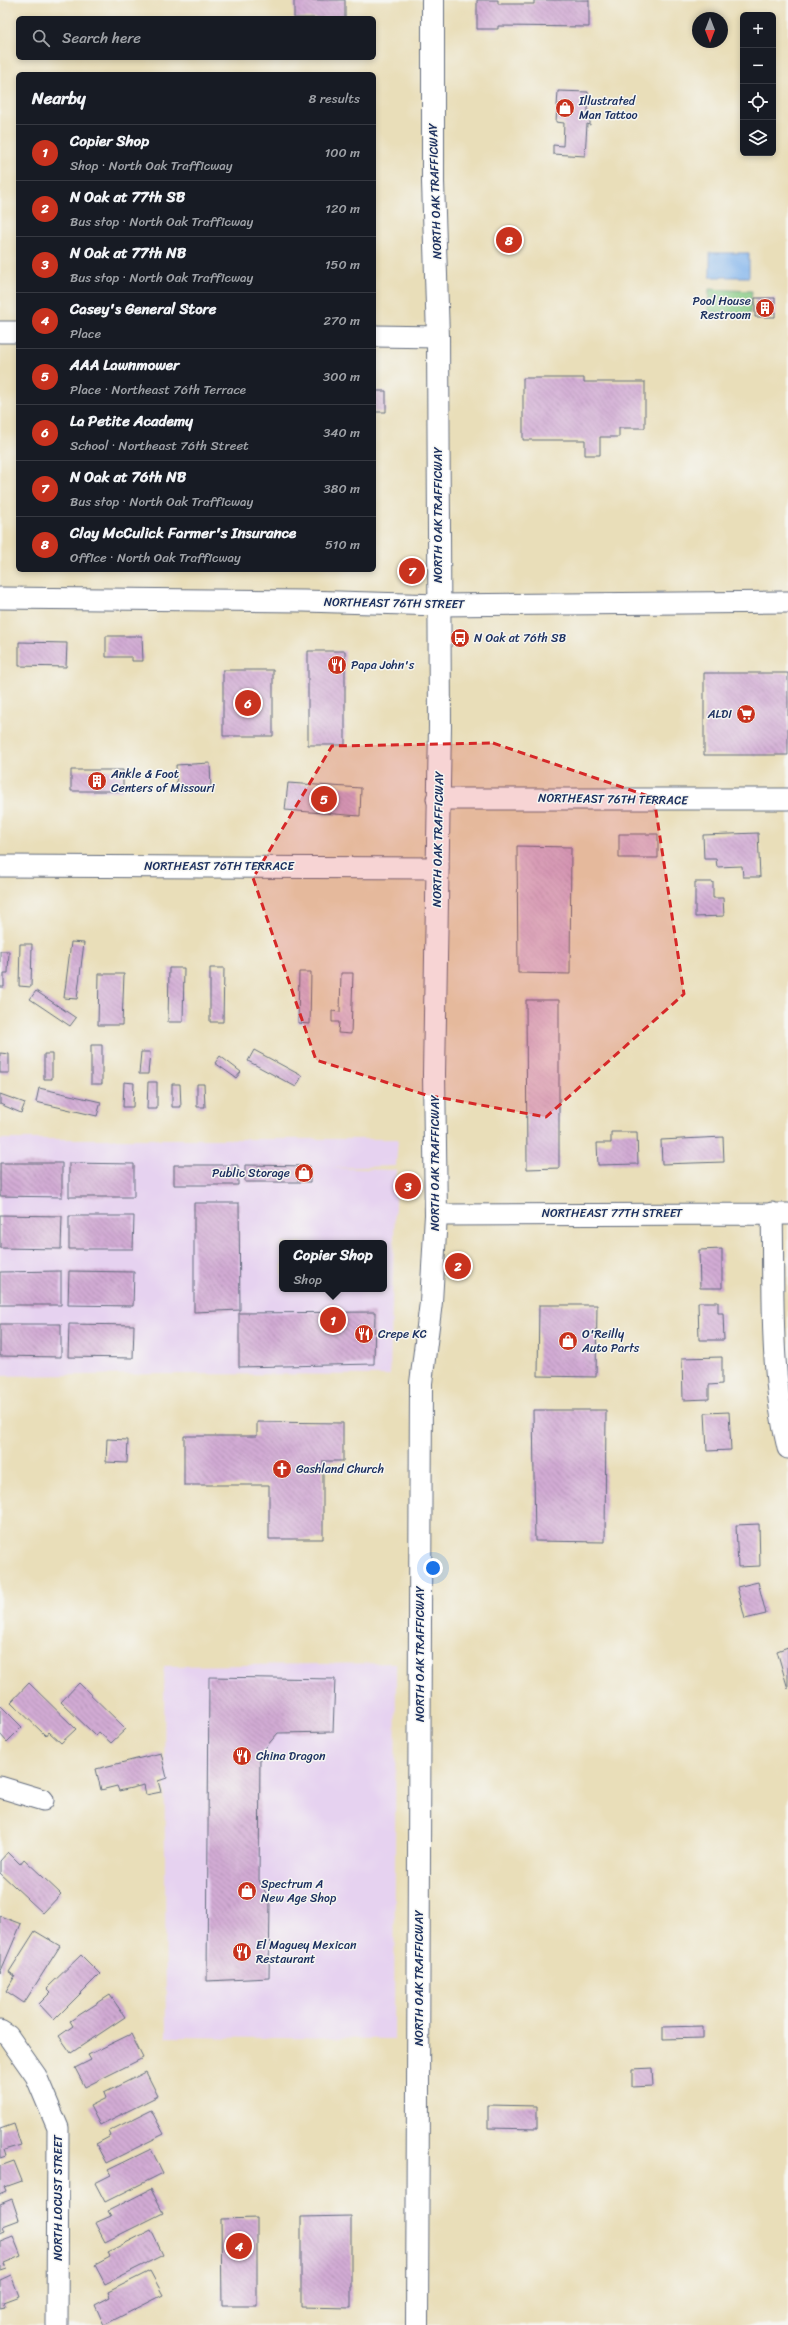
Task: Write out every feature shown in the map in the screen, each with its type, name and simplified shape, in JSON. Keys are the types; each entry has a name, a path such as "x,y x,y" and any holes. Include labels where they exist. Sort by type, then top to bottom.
{"main road":[{"name":"NORTH OAK TRAFFICWAY","path":"417,2325 421,1383 431,1302 436,1216 434,1074 438,868 437,799 440,726 438,337 432,182 433,0"}],"street":[{"path":"0,332 16,332"},
{"path":"376,336 438,337"},
{"name":"NORTHEAST 76TH STREET","path":"0,598 304,601 439,605 788,602"},
{"name":"NORTHEAST 76TH TERRACE","path":"437,799 788,799"},
{"name":"NORTHEAST 76TH TERRACE","path":"0,866 438,868"},
{"path":"780,1214 775,1358 779,1399 788,1448"},
{"name":"NORTHEAST 77TH STREET","path":"436,1216 780,1214"},
{"path":"0,1787 43,1800"},
{"name":"NORTH LOCUST STREET","path":"4,2033 36,2076 58,2128 58,2325"}],"highlighted area":[{"path":"493,743 654,798 684,994 546,1117 426,1095 316,1060 253,878 332,746"}],"shaded area":[{"path":"0,1139 398,1139 396,1166 332,1168 396,1170 390,1375 162,1374 0,1376"},
{"path":"396,1663 394,2039 166,2037 164,1666"}],"green space":[{"path":"709,289 752,291 750,314 708,312"}],"water":[{"path":"710,253 749,253 749,277 710,277"}],"building":[{"path":"294,0 345,0 345,16 294,16"},
{"path":"477,0 498,0 498,4 534,4 534,0 589,0 589,27 498,26 498,29 477,29"},
{"path":"558,91 588,92 588,115 590,115 590,125 587,124 585,156 553,154 553,145 563,146 564,123 556,122"},
{"name":"Pool House Restroom","path":"755,298 775,298 775,317 755,317"},
{"path":"523,378 584,378 584,382 645,382 645,428 619,428 619,437 600,437 600,455 585,455 585,440 523,440"},
{"path":"376,391 386,391 386,412 376,412"},
{"path":"106,636 142,636 143,661 132,661 132,657 106,657"},
{"path":"19,642 67,643 66,667 19,666"},
{"path":"308,651 345,651 345,745 308,745"},
{"path":"223,670 273,670 273,736 223,736"},
{"name":"ALDI","path":"704,673 788,673 788,755 704,755"},
{"path":"210,763 211,789 177,790 176,765"},
{"name":"Ankle & Foot Centers of Missouri","path":"71,770 123,770 123,791 71,791"},
{"path":"288,783 361,788 360,816 285,810"},
{"path":"758,833 760,877 743,877 742,866 717,867 716,859 704,859 703,835"},
{"path":"619,834 658,834 658,858 619,858"},
{"path":"517,846 571,847 570,974 518,973"},
{"path":"695,882 713,882 713,898 723,898 724,916 695,917"},
{"path":"71,942 84,943 77,999 64,998"},
{"path":"20,944 32,944 31,987 19,986"},
{"path":"0,951 9,951 8,973 4,973 4,987 0,987"},
{"path":"169,968 184,968 183,1022 168,1022"},
{"path":"210,968 224,968 223,1022 210,1022"},
{"path":"299,972 311,972 310,1024 298,1023"},
{"path":"341,973 353,973 351,1034 338,1033 339,1022 332,1022 332,1011 340,1012"},
{"path":"99,974 124,974 122,1025 98,1025"},
{"path":"36,991 76,1018 70,1026 30,999"},
{"path":"526,1000 559,1000 559,1168 527,1169"},
{"path":"91,1045 102,1045 102,1084 91,1084"},
{"path":"254,1050 302,1076 296,1087 248,1061"},
{"path":"141,1052 150,1052 148,1074 139,1074"},
{"path":"0,1053 9,1054 9,1073 0,1073"},
{"path":"44,1054 52,1054 52,1079 44,1079"},
{"path":"220,1056 241,1072 236,1078 215,1063"},
{"path":"124,1082 134,1083 133,1107 123,1107"},
{"path":"148,1082 157,1082 157,1109 147,1109"},
{"path":"172,1084 180,1084 181,1107 172,1107"},
{"path":"197,1084 204,1084 205,1107 197,1107"},
{"path":"39,1088 101,1102 97,1116 36,1102"},
{"path":"0,1094 25,1103 21,1113 0,1104"},
{"path":"611,1132 637,1132 638,1164 598,1165 597,1143 611,1143"},
{"path":"723,1137 724,1162 662,1164 661,1140"},
{"path":"0,1163 62,1163 62,1197 0,1196"},
{"path":"69,1163 134,1164 134,1197 69,1197"},
{"path":"174,1165 238,1165 238,1185 174,1185"},
{"path":"245,1165 310,1166 310,1182 245,1182"},
{"path":"194,1203 239,1203 240,1310 194,1312"},
{"path":"0,1215 62,1216 61,1249 0,1248"},
{"path":"69,1216 134,1216 133,1249 69,1249"},
{"path":"722,1249 722,1288 700,1288 699,1250"},
{"path":"61,1271 61,1305 0,1305 0,1272"},
{"path":"69,1271 134,1272 133,1306 68,1305"},
{"path":"698,1302 718,1302 718,1313 723,1313 724,1340 699,1340"},
{"name":"O'Reilly Auto Parts","path":"539,1305 597,1305 596,1377 538,1376"},
{"path":"375,1312 374,1364 239,1367 239,1313"},
{"path":"0,1324 61,1324 61,1357 0,1356"},
{"path":"69,1324 134,1325 133,1358 68,1357"},
{"path":"722,1357 722,1384 709,1385 709,1399 683,1400 682,1358"},
{"path":"533,1410 606,1410 605,1542 535,1541"},
{"path":"729,1412 731,1450 707,1451 705,1413"},
{"path":"257,1422 343,1423 343,1461 323,1461 323,1539 269,1539 269,1485 184,1485 184,1436 257,1436"},
{"path":"107,1439 128,1440 127,1463 106,1462"},
{"path":"759,1524 760,1566 738,1567 736,1525"},
{"path":"758,1582 766,1614 745,1619 737,1587"},
{"path":"788,1647 788,1689 777,1651"},
{"path":"209,1677 335,1679 333,1732 278,1733 260,1754 259,1880 270,1901 269,1978 207,1981"},
{"path":"29,1683 76,1729 61,1743 49,1732 46,1736 11,1702"},
{"path":"79,1683 126,1729 111,1743 99,1732 96,1736 61,1702"},
{"path":"0,1705 22,1727 7,1742 0,1734"},
{"path":"161,1753 167,1778 158,1781 161,1792 146,1795 144,1785 119,1791 117,1786 101,1790 96,1769"},
{"path":"8,1852 20,1864 24,1859 61,1894 43,1913 0,1873 0,1861"},
{"path":"0,1916 21,1924 0,1973"},
{"path":"35,1931 60,1946 24,2003 6,1991 15,1976 9,1972"},
{"path":"81,1955 100,1974 54,2020 39,2004 51,1992 47,1988"},
{"path":"110,1995 125,2017 71,2053 59,2036 73,2026 70,2021"},
{"path":"703,2026 703,2038 663,2039 663,2027"},
{"path":"131,2034 143,2058 85,2087 75,2068 91,2060 88,2055"},
{"path":"652,2068 653,2086 632,2087 632,2069"},
{"path":"146,2072 158,2096 100,2125 90,2106 106,2098 104,2093"},
{"path":"488,2105 537,2106 537,2129 488,2128"},
{"path":"151,2110 164,2134 106,2163 96,2144 111,2136 109,2131"},
{"path":"14,2124 21,2145 4,2150 6,2156 0,2158 0,2129"},
{"path":"151,2149 163,2173 105,2202 95,2183 111,2175 108,2170"},
{"path":"14,2161 22,2181 5,2187 7,2192 0,2195 0,2166"},
{"path":"151,2189 163,2213 105,2242 95,2223 111,2216 108,2211"},
{"path":"12,2199 19,2220 3,2226 5,2231 0,2233 0,2204"},
{"path":"351,2216 351,2308 301,2307 301,2217"},
{"path":"257,2218 257,2306 222,2306 221,2219"},
{"path":"151,2230 163,2255 105,2284 95,2265 110,2257 108,2252"},
{"path":"13,2236 21,2256 4,2263 6,2268 0,2270 0,2241"},
{"path":"150,2271 163,2295 104,2325 95,2305 110,2297 108,2292"},
{"path":"11,2275 19,2296 3,2302 5,2307 0,2308 0,2280"}],"place":[{"name":"Illustrated Man Tattoo","path":"565,108"},
{"name":"Clay McCulick Farmer's Insurance","path":"509,240"},
{"name":"Pool House Restroom","path":"765,308"},
{"name":"N Oak at 76th NB","path":"412,571"},
{"name":"N Oak at 76th SB","path":"460,638"},
{"name":"Papa John's","path":"337,665"},
{"name":"La Petite Academy","path":"248,703"},
{"name":"ALDI","path":"746,714"},
{"name":"Ankle & Foot Centers of Missouri","path":"97,781"},
{"name":"AAA Lawnmower","path":"324,799"},
{"name":"Public Storage","path":"304,1173"},
{"name":"N Oak at 77th NB","path":"408,1186"},
{"name":"N Oak at 77th SB","path":"458,1266"},
{"name":"Copier Shop","path":"333,1320"},
{"name":"Crepe KC","path":"364,1334"},
{"name":"O'Reilly Auto Parts","path":"568,1341"},
{"name":"Gashland Church","path":"282,1469"},
{"name":"China Dragon","path":"242,1756"},
{"name":"Spectrum A New Age Shop","path":"247,1891"},
{"name":"El Maguey Mexican Restaurant","path":"242,1952"},
{"name":"Casey's General Store","path":"239,2246"}]}
